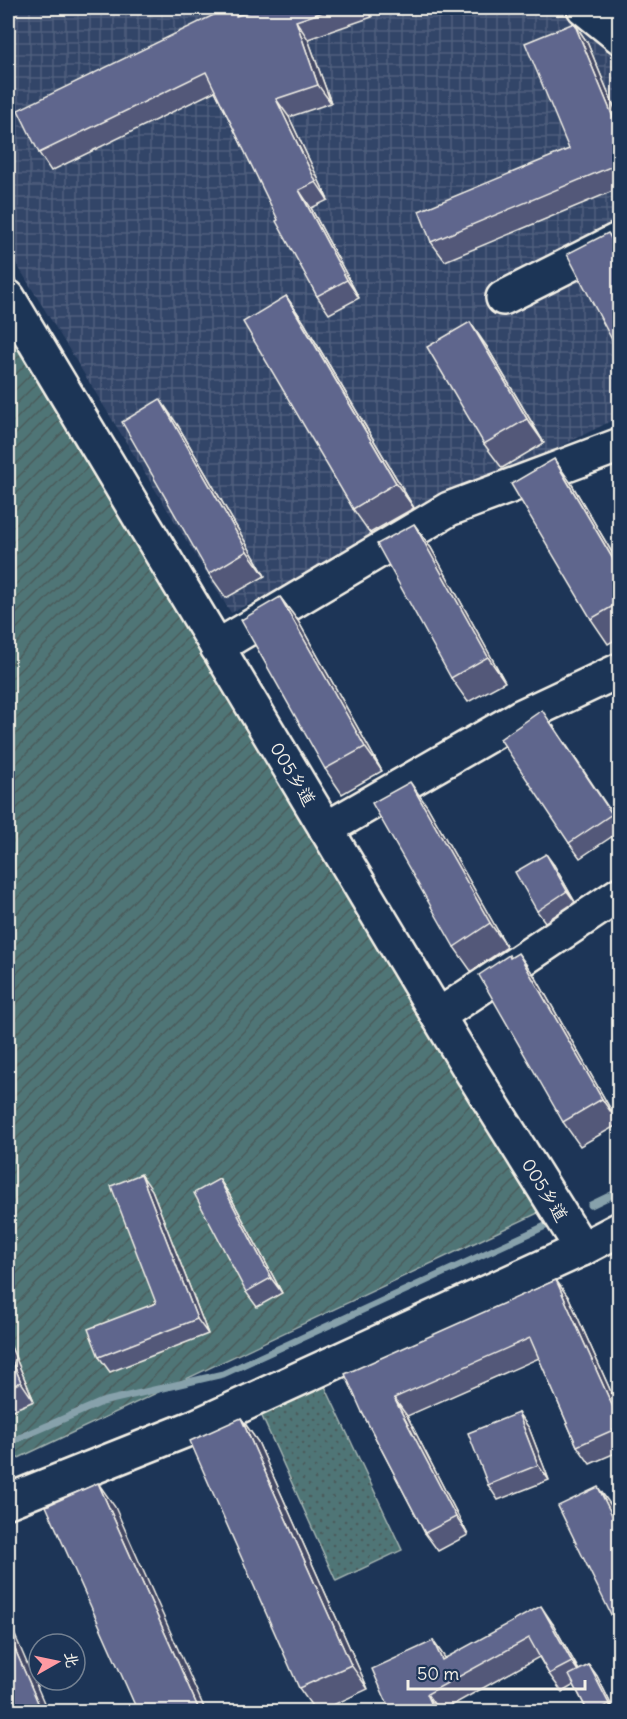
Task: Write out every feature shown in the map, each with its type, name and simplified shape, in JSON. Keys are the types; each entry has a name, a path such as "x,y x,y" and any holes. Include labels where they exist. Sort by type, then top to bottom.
{"street":[{"path":"584,8 620,37"},
{"path":"503,298 620,239"},
{"name":"005乡道","path":"8,297 438,1016 582,1249"},
{"path":"217,647 448,509 620,445"},
{"path":"326,829 520,717 620,670"},
{"path":"438,1016 620,894"},
{"path":"8,1501 195,1427 620,1230"}],"shaded area":[{"path":"8,8 619,8 619,417 231,613 8,250"}],"green space":[{"path":"8,333 538,1213 8,1463"},
{"path":"323,1382 402,1550 336,1581 260,1412"}],"building":[{"path":"232,8 236,16 260,8 335,8 296,21 318,85 276,99 316,182 299,190 347,280 317,296 276,221 278,220 206,72 39,153 18,110"},
{"path":"574,23 620,134 620,163 431,242 419,211 569,149 525,43"},
{"path":"608,233 620,255 620,355 567,254"},
{"path":"286,296 396,483 353,509 243,322"},
{"path":"470,322 527,419 484,444 427,347"},
{"path":"160,399 247,551 209,574 122,422"},
{"path":"554,459 620,571 620,602 591,619 511,484"},
{"path":"414,524 488,657 451,678 377,544"},
{"path":"280,597 365,747 325,769 241,620"},
{"path":"542,710 612,814 569,843 500,739"},
{"path":"410,782 490,923 454,947 372,803"},
{"path":"546,854 567,891 537,911 515,872"},
{"path":"620,889 620,909 611,894"},
{"path":"518,953 602,1099 563,1122 479,975 509,955 510,958"},
{"path":"141,1174 197,1319 99,1357 88,1329 156,1303 111,1186"},
{"path":"219,1179 271,1278 246,1292 194,1193"},
{"path":"556,1280 620,1427 577,1446 530,1338 394,1398 456,1517 425,1533 362,1412 345,1374"},
{"path":"8,1351 21,1382 8,1388"},
{"path":"518,1413 538,1465 488,1485 468,1433"},
{"path":"241,1418 351,1665 299,1688 190,1441"},
{"path":"98,1483 200,1712 138,1712 46,1506"},
{"path":"598,1487 620,1531 620,1633 558,1506"},
{"path":"541,1606 572,1662 549,1674 529,1638 427,1694 435,1712 391,1712 372,1669 433,1641 442,1660"},
{"path":"8,1633 27,1677 27,1692 33,1692 42,1712 8,1712"},
{"path":"589,1665 609,1704 594,1712 588,1712 569,1675"}],"waterway":[{"path":"591,1205 620,1191"},
{"path":"8,1443 102,1402 223,1374 554,1222"}]}
